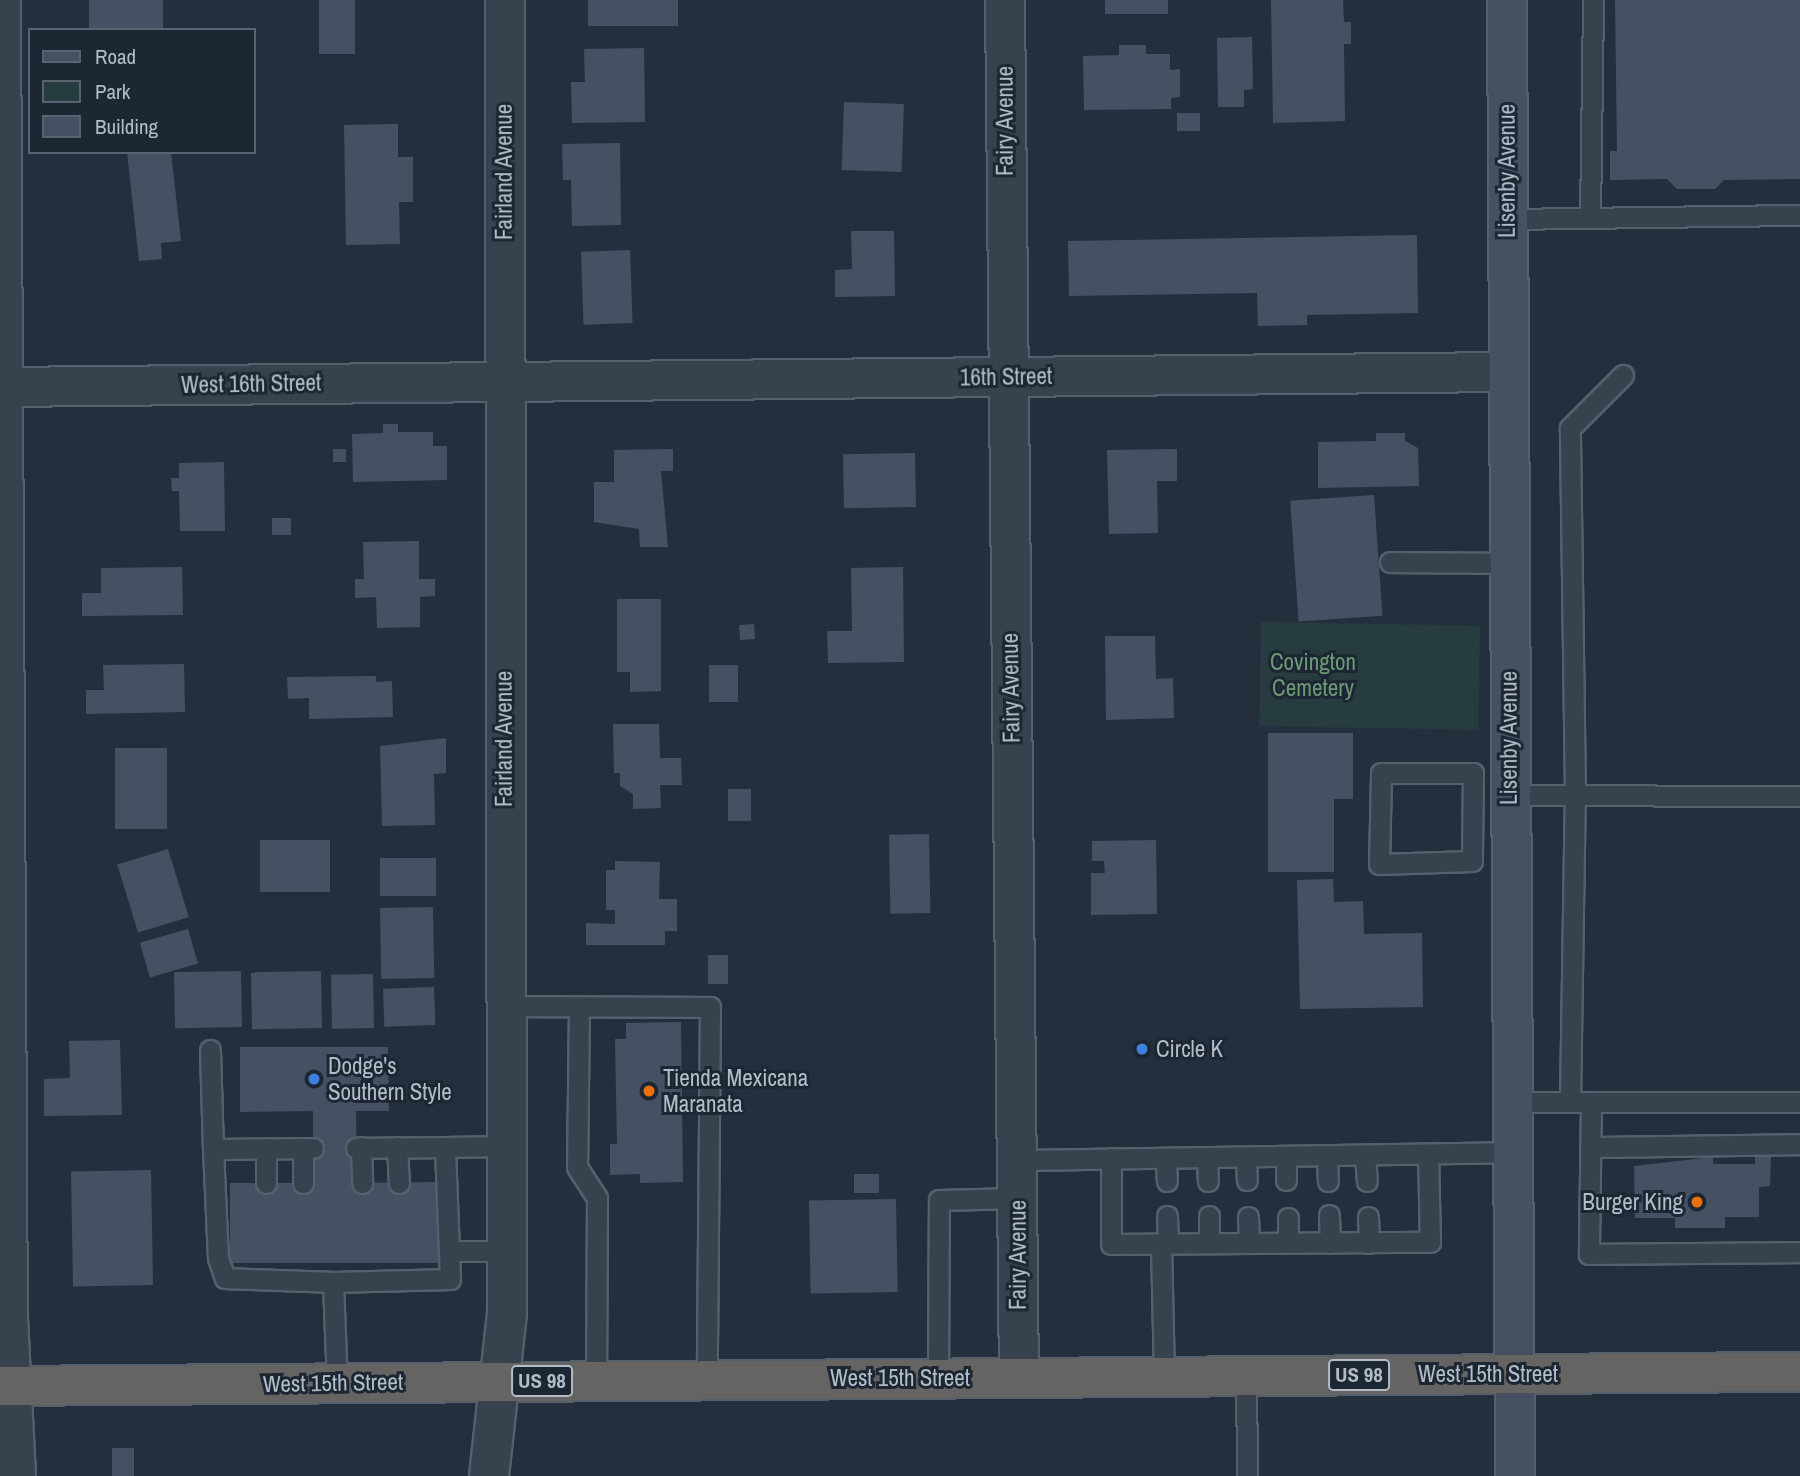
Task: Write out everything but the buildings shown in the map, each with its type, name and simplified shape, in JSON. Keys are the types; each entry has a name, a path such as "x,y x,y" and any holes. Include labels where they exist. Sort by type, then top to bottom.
{"highway":[{"name":"West 15th Street","path":"6,1385 1800,1372"}],"main road":[{"name":"Lisenby Avenue","path":"1507,0 1509,563 1490,861 1510,1102 1515,1476"}],"street":[{"path":"1,0 6,1385 16,1476"},
{"name":"Fairland Avenue","path":"489,1476 507,1312 503,382 505,0"},
{"name":"Fairy Avenue","path":"1005,0 1019,1377"},
{"name":"16th Street","path":"503,382 1508,372"},
{"name":"West 16th Street","path":"1,387 503,382"}],"lane":[{"path":"1590,218 1593,0"},
{"path":"1507,219 1800,215"},
{"path":"1570,1102 1575,795 1570,428 1623,375"},
{"path":"1390,562 1509,563"},
{"path":"1490,861 1379,864 1381,773 1497,780 1575,795 1800,796"},
{"path":"505,1006 710,1007 707,1379"},
{"path":"579,1007 577,1167 597,1198 596,1381"},
{"path":"209,1049 218,1258 225,1278 266,1271 303,1272 333,1282 363,1272 405,1272 450,1279 445,1147"},
{"path":"1510,1102 1800,1102"},
{"path":"1591,1102 1589,1254 1800,1252"},
{"path":"1590,1147 1800,1144"},
{"path":"362,1183 359,1147 507,1146"},
{"path":"397,1147 399,1183"},
{"path":"266,1148 266,1183"},
{"path":"213,1149 308,1148 303,1183"},
{"path":"1018,1160 1510,1152"},
{"path":"1365,1155 1367,1181"},
{"path":"1111,1158 1111,1244 1369,1243 1430,1242 1428,1155"},
{"path":"1286,1156 1286,1180"},
{"path":"1327,1156 1328,1181"},
{"path":"1207,1157 1208,1181"},
{"path":"1246,1157 1247,1180"},
{"path":"1167,1158 1167,1181"},
{"path":"938,1378 939,1200 1018,1198"},
{"path":"1164,1376 1167,1216"},
{"path":"1209,1216 1209,1243"},
{"path":"1329,1216 1330,1243"},
{"path":"1248,1217 1249,1243"},
{"path":"1368,1217 1369,1243"},
{"path":"1288,1218 1288,1243"},
{"path":"451,1251 507,1251"},
{"path":"333,1282 337,1383"},
{"path":"1246,1376 1247,1476"}],"green space":[{"name":"Covington Cemetery","path":"1261,622 1480,626 1478,730 1259,726"}],"place":[{"name":"Circle K","path":"1142,1049"},
{"name":"Dodge's Southern Style","path":"314,1079"},
{"name":"Tienda Mexicana Maranata","path":"649,1091"},
{"name":"Burger King","path":"1697,1202"}]}
